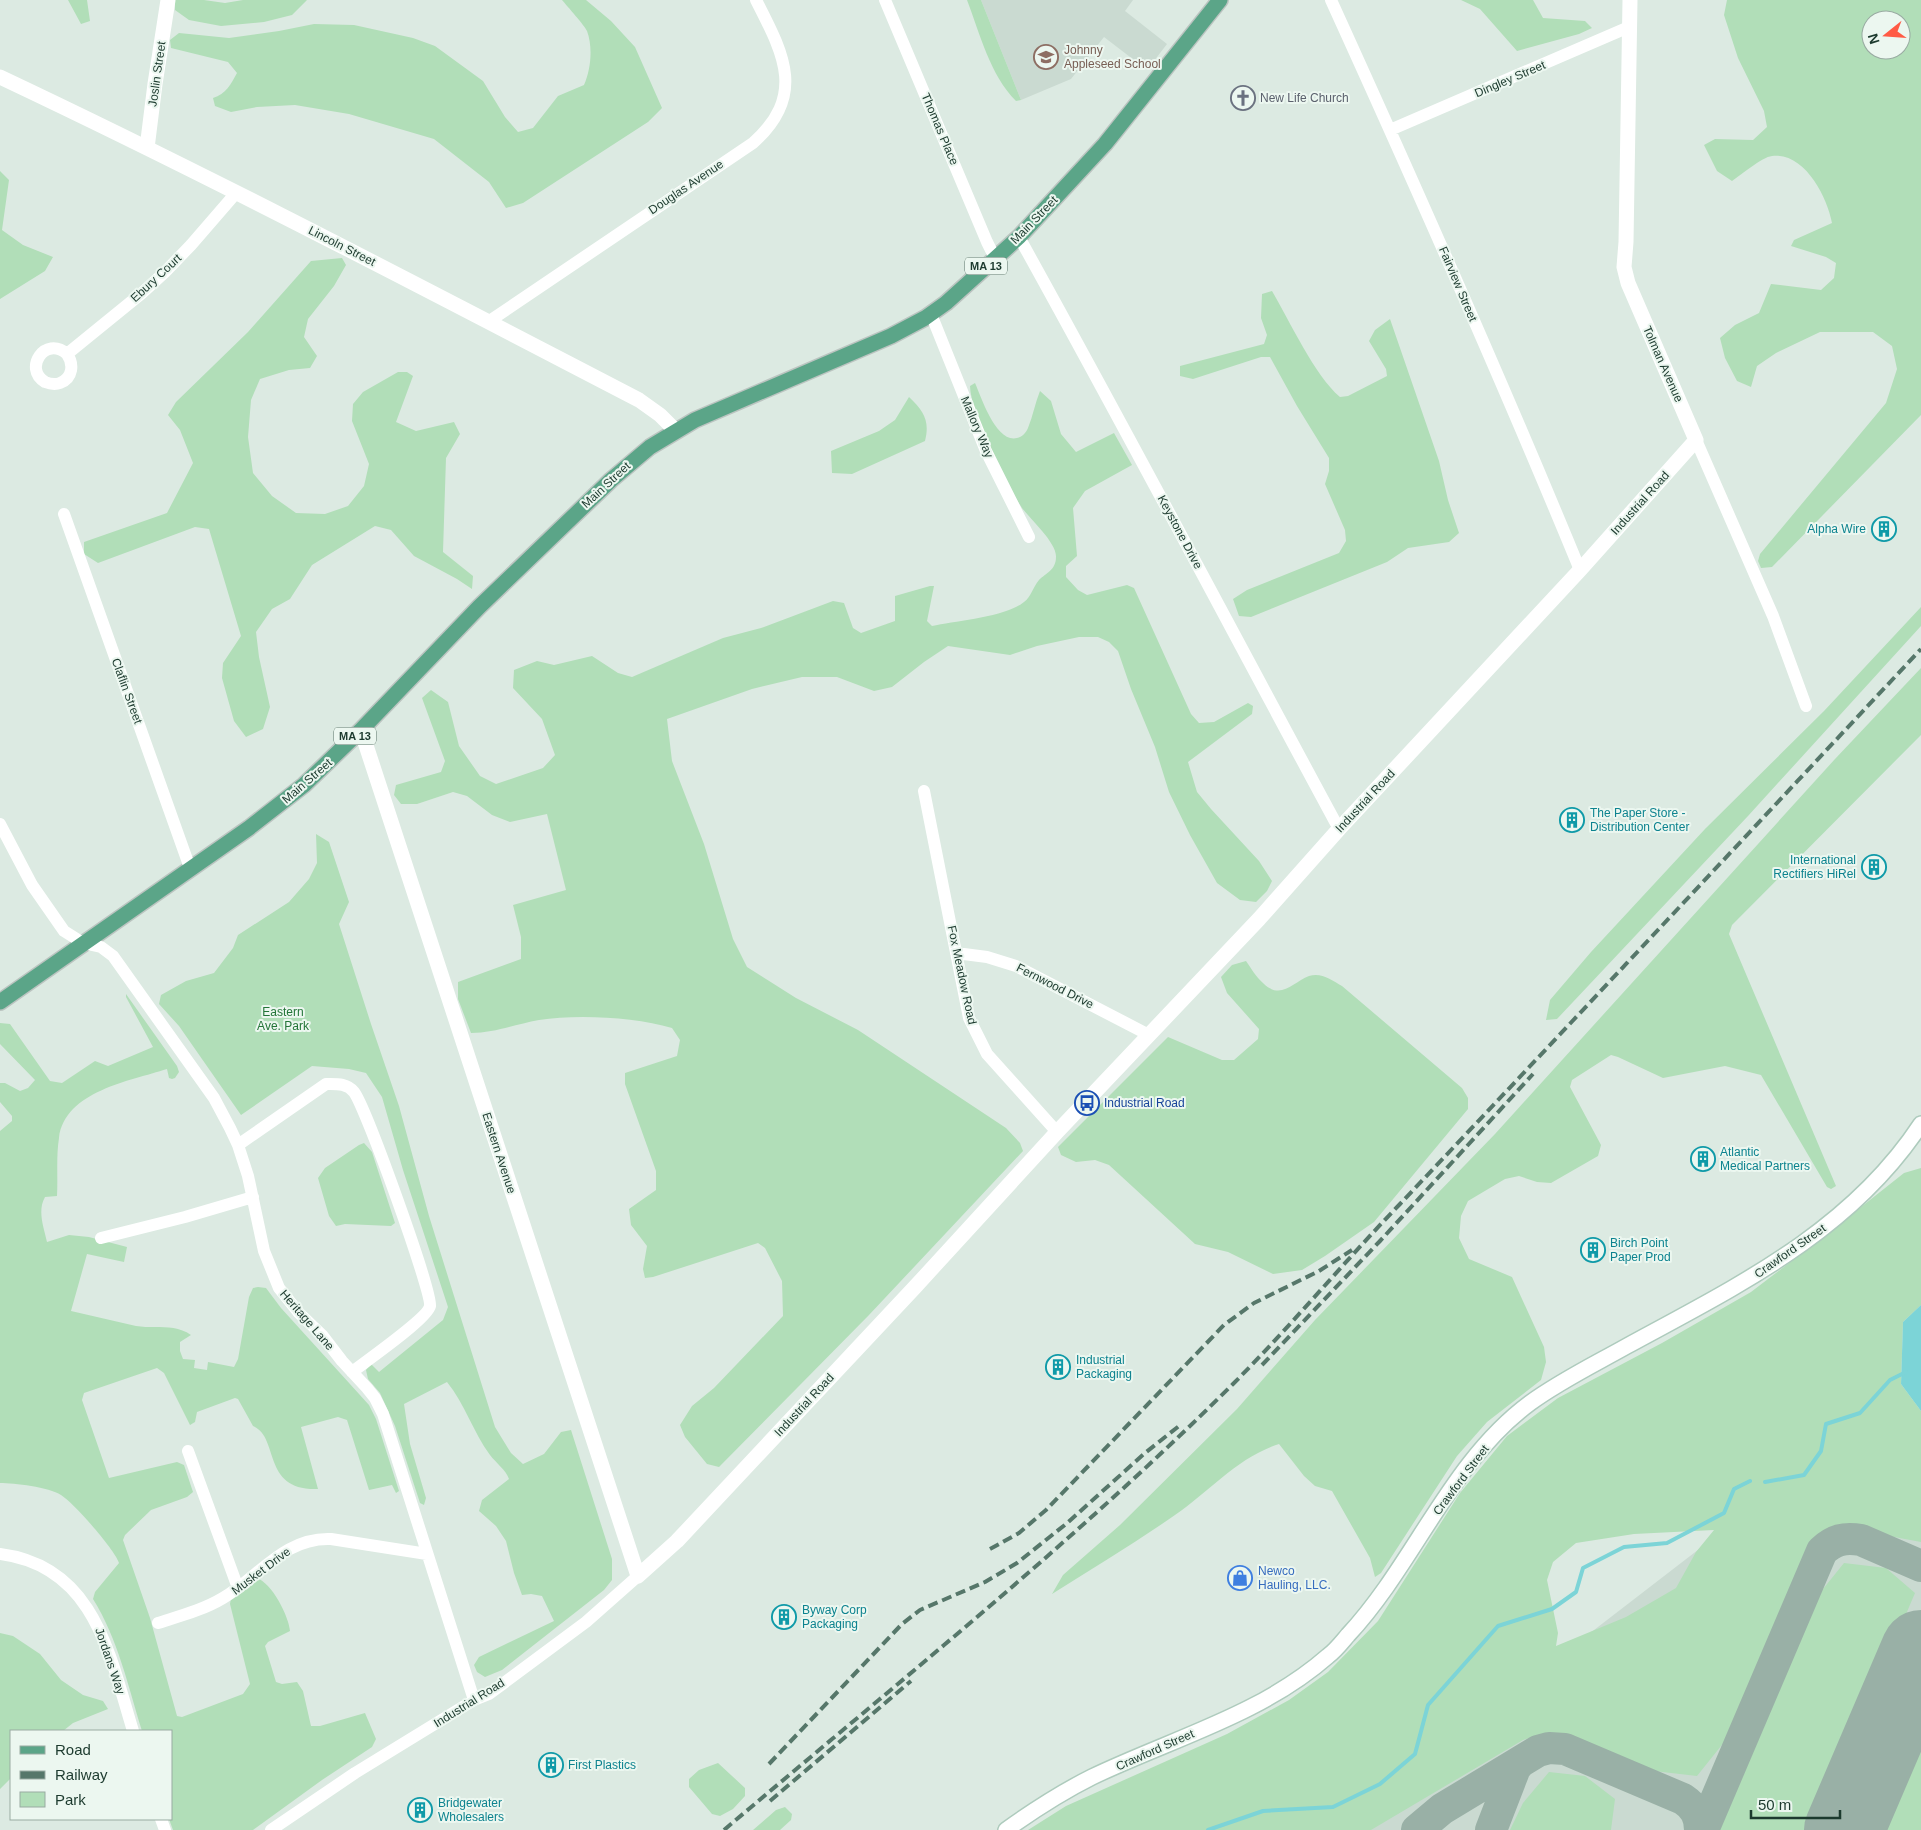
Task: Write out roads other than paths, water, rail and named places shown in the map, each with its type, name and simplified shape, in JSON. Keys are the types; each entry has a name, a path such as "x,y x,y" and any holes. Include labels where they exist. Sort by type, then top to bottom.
{"main road":[{"name":"Main Street","path":"0,1002 190,868 291,795 317,773 479,608 610,480 639,455 675,430 717,409 878,342 931,314 960,291 1019,237 1105,144 1220,0"}],"street":[{"name":"Joslin Street","path":"147,148 168,0"},
{"name":"Douglas Avenue","path":"488,322 753,142 766,130 781,105 785,71 779,47 756,0"},
{"name":"Thomas Place","path":"885,0 995,258"},
{"name":"Fairview Street","path":"1331,0 1532,454 1580,570"},
{"name":"Tolman Avenue","path":"1630,0 1624,267 1632,295 1773,616 1806,706"},
{"name":"Dingley Street","path":"1390,130 1629,27"},
{"name":"Lincoln Street","path":"0,77 236,193 646,404 675,430"},
{"name":"Ebury Court","path":"67,354 165,272 236,193"},
{"name":"Keystone Drive","path":"1019,237 1131,440 1339,829"},
{"name":"Mallory Way","path":"931,314 986,451 1029,537"},
{"name":"Industrial Road","path":"272,1830 355,1773 474,1700 489,1694 572,1633 684,1534 1057,1132 1259,919 1339,829 1580,570 1696,440"},
{"name":"Claflin Street","path":"64,514 190,868"},
{"name":"Eastern Avenue","path":"361,730 638,1576"},
{"name":"Fox Meadow Road","path":"924,791 969,1018 976,1036 987,1054 1004,1075 1057,1132"},
{"name":"Heritage Lane","path":"0,824 23,870 64,931 83,943 101,946 113,956 214,1098 238,1145 253,1197 264,1251 279,1288 375,1398 383,1414 474,1700"},
{"name":"Fernwood Drive","path":"956,953 988,957 1016,966 1150,1035"},
{"path":"238,1145 326,1084 342,1084 353,1091 379,1148 418,1260 430,1306 425,1314 352,1372"},
{"name":"Crawford Street","path":"1006,1830 1033,1810 1096,1775 1244,1710 1308,1673 1330,1655 1368,1614 1462,1475 1483,1448 1529,1403 1568,1379 1755,1276 1793,1251 1832,1221 1859,1196 1891,1163 1921,1124"},
{"path":"101,1238 185,1217 253,1197"},
{"path":"188,1451 238,1588"},
{"name":"Musket Drive","path":"158,1623 207,1606 238,1588 286,1550 320,1540 331,1539 427,1554"},
{"name":"Jordans Way","path":"0,1554 30,1562 52,1573 70,1587 86,1606 101,1632 133,1730"}],"water":[{"path":"1921,1305 1921,1411 1901,1384 1903,1322"}],"waterway":[{"path":"1765,1482 1804,1475 1821,1451 1826,1424 1860,1413 1890,1380 1906,1372"},
{"path":"1208,1830 1263,1811 1333,1807 1380,1784 1415,1754 1428,1705 1498,1626 1552,1609 1576,1592 1583,1568 1624,1547 1667,1543 1724,1513 1734,1489 1750,1481"}],"railway":[{"path":"724,1830 1047,1556 1172,1443 1233,1384 1921,649"},
{"path":"1262,1365 1380,1241 1533,1074"},
{"path":"990,1549 1019,1533 1046,1510 1224,1325 1254,1303 1319,1271 1352,1250"},
{"path":"769,1764 902,1624 920,1610 985,1582 1017,1563 1066,1524 1145,1453 1179,1426"},
{"path":"770,1801 911,1681"}],"place":[{"name":"Johnny Appleseed School","path":"1046,57"},
{"name":"New Life Church","path":"1243,98"},
{"name":"Alpha Wire","path":"1884,529"},
{"name":"The Paper Store - Distribution Center","path":"1572,820"},
{"name":"International Rectifiers HiRel","path":"1874,867"},
{"name":"Industrial Road","path":"1087,1103"},
{"name":"Atlantic Medical Partners","path":"1703,1159"},
{"name":"Birch Point Paper Prod","path":"1593,1250"},
{"name":"Industrial Packaging","path":"1058,1367"},
{"name":"Newco Hauling, LLC.","path":"1240,1578"},
{"name":"Byway Corp Packaging","path":"784,1617"},
{"name":"First Plastics","path":"551,1765"},
{"name":"Bridgewater Wholesalers","path":"420,1810"}],"park label":[{"name":"Eastern Ave. Park","path":"283,1019"}]}
